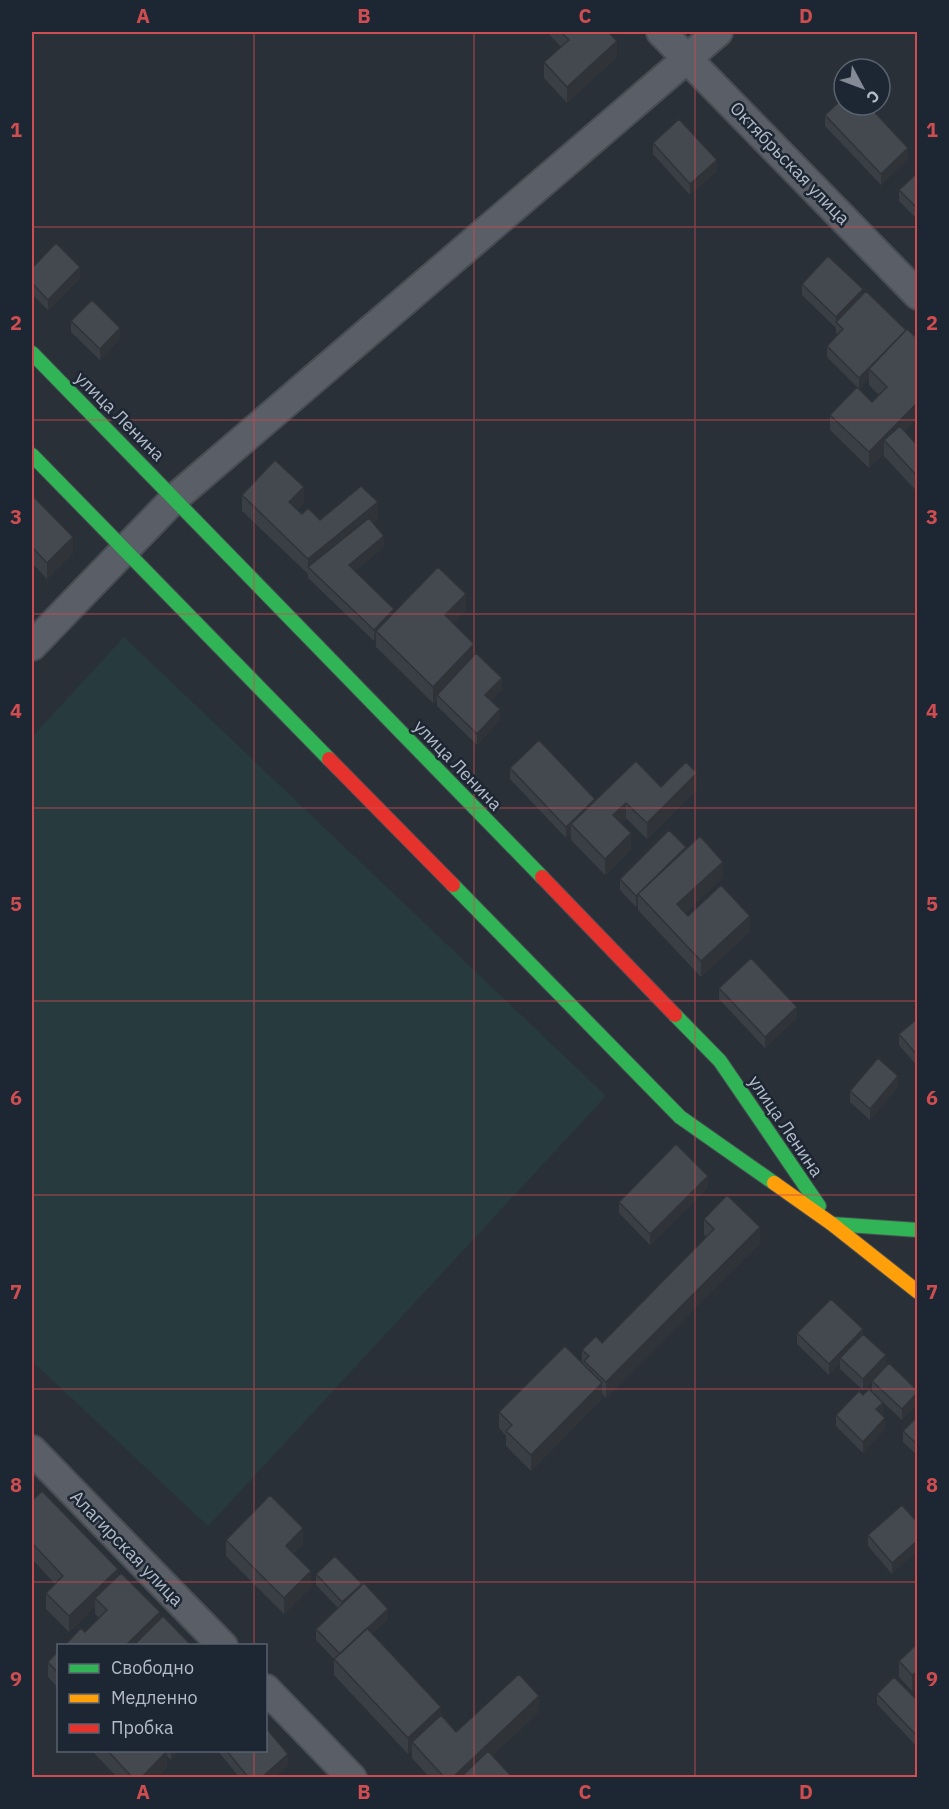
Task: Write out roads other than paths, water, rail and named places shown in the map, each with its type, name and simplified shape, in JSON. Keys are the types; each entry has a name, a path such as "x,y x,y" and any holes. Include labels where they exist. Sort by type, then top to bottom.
{"street":[{"name":"Октябрьская улица","path":"661,32 918,295"},
{"path":"32,646 176,498 718,32"},
{"name":"улица Ленина","path":"32,353 176,498 720,1061 832,1224"},
{"name":"улица Ленина","path":"32,455 680,1117 832,1224 918,1292"},
{"path":"832,1224 918,1230"},
{"name":"Алагирская улица","path":"32,1450 221,1644"},
{"path":"267,1690 352,1778"}]}
